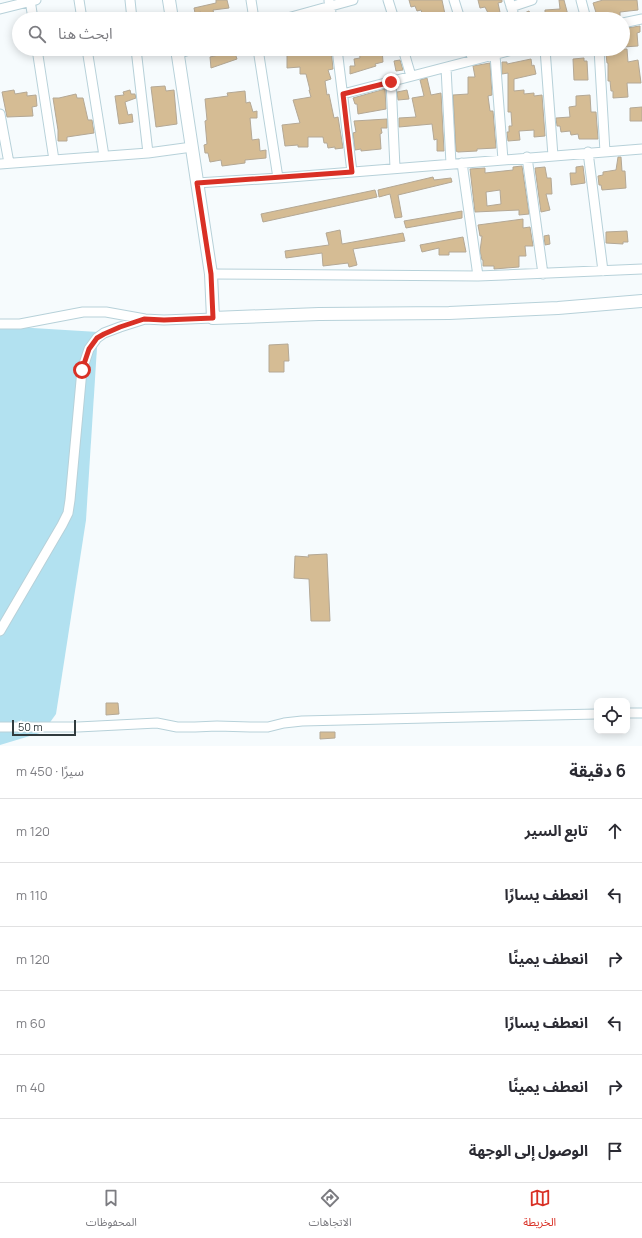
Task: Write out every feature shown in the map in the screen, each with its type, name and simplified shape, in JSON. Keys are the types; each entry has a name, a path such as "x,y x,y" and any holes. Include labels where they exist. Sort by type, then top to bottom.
{"street":[{"path":"0,9 32,0 33,12"},
{"path":"79,0 81,12"},
{"path":"130,0 131,12"},
{"path":"168,0 171,12"},
{"path":"251,0 253,12"},
{"path":"304,12 330,3 352,0"},
{"path":"388,0 392,12"},
{"path":"454,0 458,12"},
{"path":"510,3 532,0"},
{"path":"581,0 584,12"},
{"path":"630,22 642,19"},
{"path":"38,56 54,160"},
{"path":"88,56 104,156"},
{"path":"137,56 148,153"},
{"path":"178,56 211,274 213,318"},
{"path":"259,56 278,178"},
{"path":"338,56 352,172"},
{"path":"405,56 411,76"},
{"path":"472,56 473,60"},
{"path":"343,94 491,56"},
{"path":"495,56 503,160"},
{"path":"546,56 553,156"},
{"path":"599,56 605,152"},
{"path":"446,68 451,164"},
{"path":"391,82 395,168"},
{"path":"0,114 4,164 148,153 192,147"},
{"path":"197,183 642,149"},
{"path":"588,152 602,271"},
{"path":"527,157 543,274"},
{"path":"462,163 478,276"},
{"path":"211,274 478,276 642,269"},
{"path":"0,324 20,324 83,312 106,312 144,319 164,320 319,314 449,313 558,308 642,301"},
{"path":"0,630 59,531 68,513 82,370 89,349 97,338 104,334 144,319"},
{"path":"630,713 642,713"},
{"path":"0,727 78,727 157,723 177,727 268,727 302,721 594,714"}],"shaded area":[{"path":"0,326 98,332 86,520 56,714 43,732 0,745"}],"building":[{"path":"216,0 227,0 229,8 213,10 213,12 195,12 194,8 216,3"},
{"path":"409,0 442,0 445,12 422,12 421,10 417,11 415,6 411,7"},
{"path":"478,0 502,0 502,2 498,3 500,12 488,12 485,7 480,8"},
{"path":"559,0 564,0 567,12 545,12 545,10 560,9"},
{"path":"603,0 637,0 638,10 596,12 593,3"},
{"path":"640,26 640,32 637,33 638,46 630,47 630,28"},
{"path":"236,56 237,59 211,68 210,57"},
{"path":"287,56 332,56 333,69 328,70 331,79 325,81 327,95 329,94 334,118 338,117 343,148 328,148 327,143 324,143 323,137 308,137 308,147 298,147 298,145 285,146 282,125 300,123 293,100 311,97 306,74 300,74 300,67 287,68"},
{"path":"360,56 383,56 383,62 375,64 376,66 350,74 350,66 355,66 354,59 360,58"},
{"path":"606,56 628,56 628,62 638,60 641,83 627,83 628,97 613,98 613,91 611,91 610,81 608,81"},
{"path":"584,58 584,61 587,61 588,80 574,80 573,59"},
{"path":"531,59 532,66 534,65 536,74 514,79 514,91 524,90 524,94 534,93 534,96 542,95 545,136 534,137 534,130 519,131 520,140 508,141 507,132 509,132 509,126 512,126 511,112 508,112 508,73 502,74 502,62 507,62 507,64"},
{"path":"400,60 403,70 396,71 394,61"},
{"path":"490,63 492,95 488,96 490,111 493,111 496,148 458,152 456,151 453,95 468,94 468,77 475,77 473,66"},
{"path":"427,78 431,95 441,93 444,151 437,151 437,139 434,140 432,124 399,127 399,118 416,117 412,98 424,96 420,80"},
{"path":"165,86 166,91 174,90 177,124 156,127 151,87"},
{"path":"385,89 386,109 358,114 357,104 355,104 353,98"},
{"path":"14,90 15,94 27,92 27,96 36,95 37,106 32,107 33,116 7,117 2,92"},
{"path":"130,90 131,94 135,94 136,98 125,102 128,115 132,114 133,122 119,124 115,96 124,95 123,92"},
{"path":"407,90 409,99 398,100 397,92"},
{"path":"245,91 246,103 250,102 253,112 257,111 257,118 250,118 252,140 259,139 260,151 266,150 266,158 245,160 245,163 222,166 221,160 210,162 208,153 205,153 204,145 207,144 205,99 228,96 227,93"},
{"path":"76,94 77,98 83,98 88,120 92,120 94,133 67,137 67,141 58,141 58,130 53,98"},
{"path":"590,95 591,112 596,112 598,139 579,139 578,134 571,135 570,131 561,132 560,126 557,126 556,118 570,117 569,107 576,106 576,96"},
{"path":"642,107 642,121 630,121 630,108"},
{"path":"387,119 387,128 381,128 381,149 361,151 361,149 355,150 353,133 356,132 354,121"},
{"path":"618,157 621,157 622,171 625,171 626,188 602,190 601,185 599,185 598,176 603,175 603,172 616,170"},
{"path":"522,166 529,214 519,215 519,210 475,212 470,169 485,168 485,173 513,170 513,167","holes":["500,190 501,204 487,206 486,192"]},
{"path":"583,166 585,183 571,185 570,173 576,173 576,167"},
{"path":"545,167 547,178 551,178 552,194 546,194 550,210 541,212 535,168"},
{"path":"433,177 434,180 451,178 452,182 398,195 402,217 395,218 390,194 379,197 378,190"},
{"path":"375,190 377,197 263,222 261,214"},
{"path":"462,211 462,218 406,228 404,221"},
{"path":"523,219 523,228 530,227 533,246 525,246 526,256 519,256 519,267 494,269 494,266 483,266 480,251 482,236 480,236 478,225"},
{"path":"340,230 342,244 403,233 405,241 353,249 357,265 349,267 348,263 323,266 322,253 286,258 285,251 329,245 326,233"},
{"path":"627,231 628,242 623,242 623,244 606,243 606,232"},
{"path":"549,235 550,244 545,245 544,236"},
{"path":"463,237 466,252 449,252 449,255 439,255 439,248 422,252 420,245"},
{"path":"288,344 289,361 284,361 284,372 269,372 269,345"},
{"path":"327,554 330,621 311,621 309,579 294,578 295,556 309,557 308,555"},
{"path":"106,703 118,703 119,714 106,715"},
{"path":"320,732 335,732 335,738 320,739"}],"route":[{"path":"82,370 89,349 97,338 120,327 144,319 164,320 213,318 211,274 197,183 352,172 343,94 391,82"}]}
